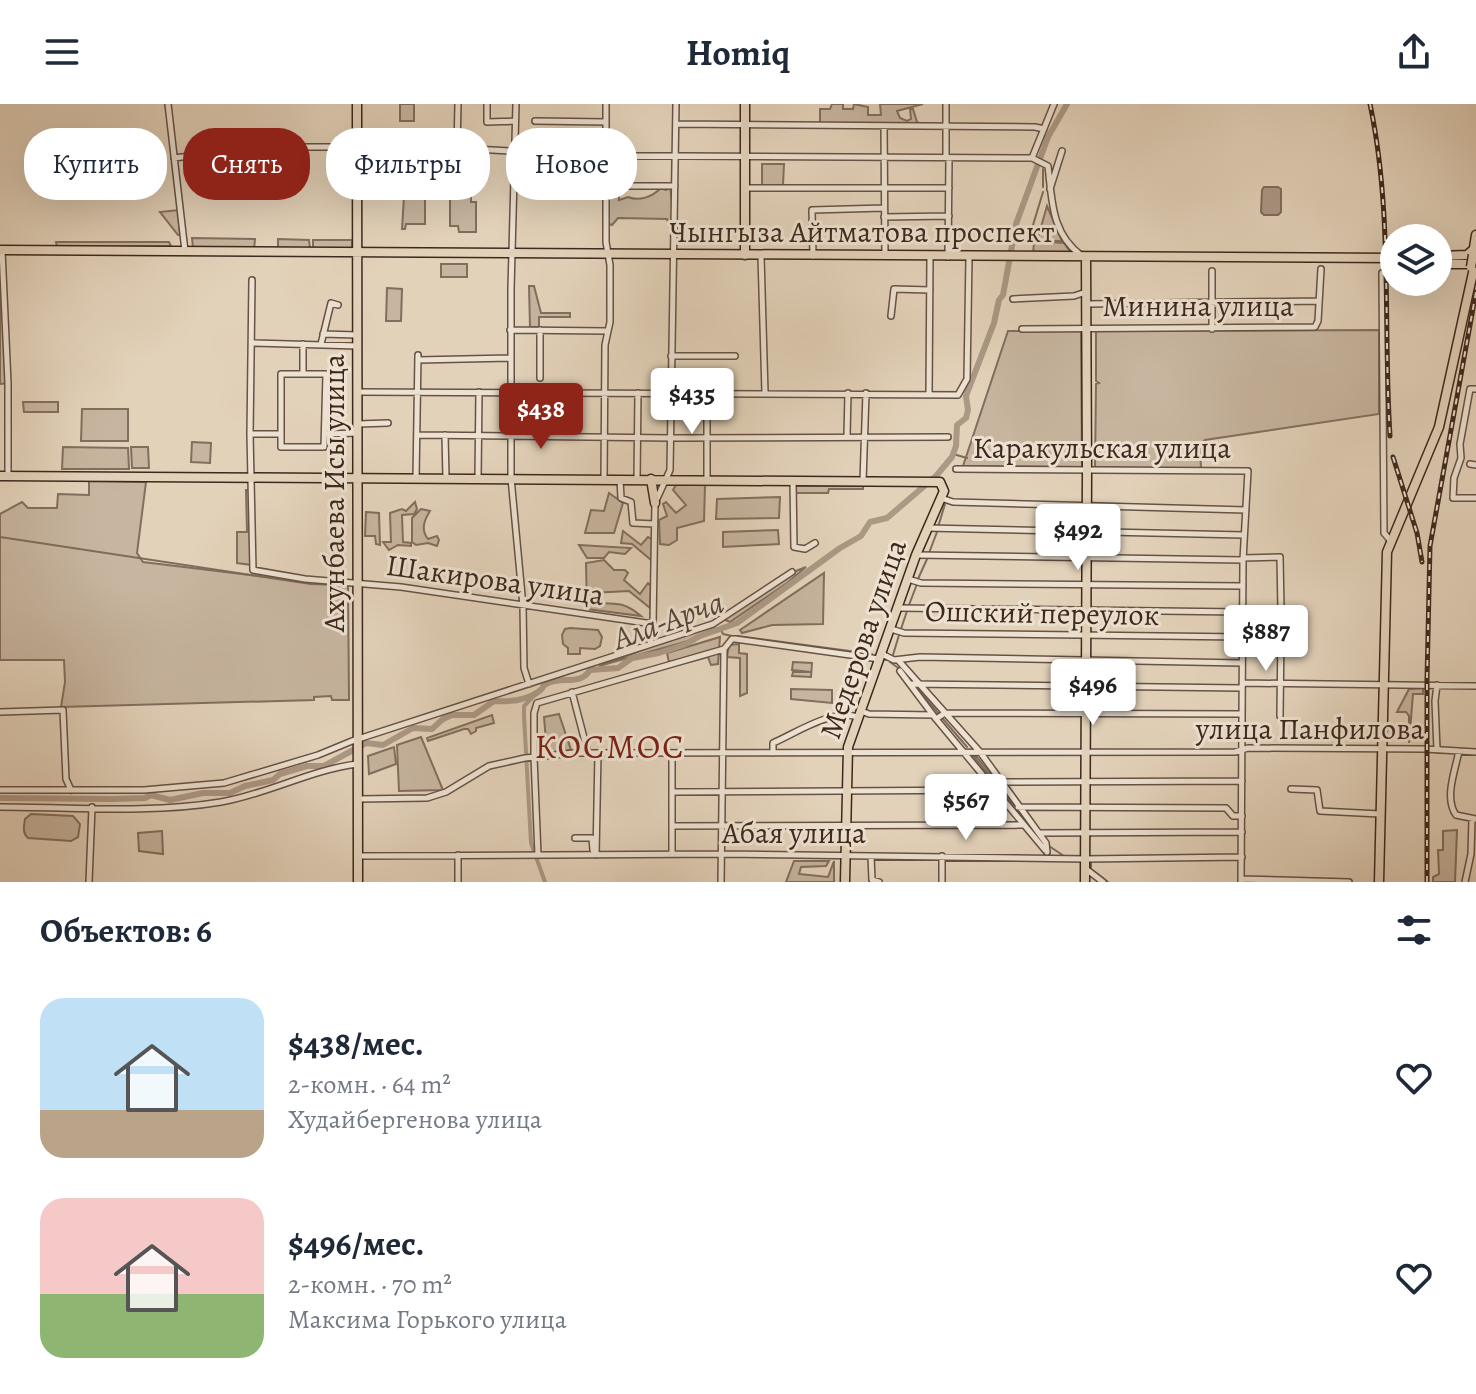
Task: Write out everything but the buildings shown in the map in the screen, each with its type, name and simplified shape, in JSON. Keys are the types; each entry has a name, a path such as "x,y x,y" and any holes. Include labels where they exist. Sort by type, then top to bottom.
{"main road":[{"name":"Ахунбаева Исы улица","path":"357,104 357,128"},
{"path":"745,104 745,255"},
{"name":"Ахунбаева Исы улица","path":"358,200 358,882"},
{"path":"1379,882 1387,552 1442,413 1474,261 1476,235"},
{"name":"Чынгыза Айтматова проспект","path":"1,250 1380,261"},
{"path":"1085,882 1086,258"},
{"path":"1452,261 1474,261"},
{"path":"1452,265 1463,268 1474,261"},
{"path":"4,476 943,481"},
{"path":"651,479 655,503"},
{"path":"935,509 948,488 943,481"},
{"path":"935,509 944,491 943,481"},
{"name":"Медерова улица","path":"845,882 847,755 907,579 935,509"}],"street":[{"path":"168,104 185,251"},
{"path":"457,128 458,104"},
{"path":"487,104 487,122 515,121"},
{"path":"515,128 516,104"},
{"path":"606,104 606,128"},
{"path":"650,645 655,503 670,470 676,104"},
{"path":"946,104 948,257"},
{"path":"1034,158 1054,104"},
{"path":"535,121 606,122"},
{"path":"676,124 1044,129"},
{"path":"884,126 885,256"},
{"path":"174,158 262,147 326,147"},
{"path":"1049,190 1062,151"},
{"path":"637,156 1034,158 1043,161 1049,168 1052,209 1067,243 1086,258"},
{"path":"637,187 675,186"},
{"path":"744,188 949,188"},
{"path":"514,200 510,330 511,478 523,606 524,668 529,684"},
{"path":"604,479 604,392 610,297 605,200"},
{"path":"813,256 812,210 884,208"},
{"path":"884,217 949,216"},
{"path":"1,250 8,385 4,476"},
{"path":"761,256 765,393"},
{"path":"929,394 930,257"},
{"path":"358,392 958,395 967,379 969,257"},
{"name":"Минина улица","path":"1022,329 1315,327 1321,269"},
{"path":"1212,271 1212,329"},
{"path":"252,280 252,477"},
{"path":"891,316 894,289 930,290"},
{"path":"1013,299 1074,296 1087,292"},
{"path":"1382,296 1384,533 1390,540"},
{"path":"1087,304 1319,301"},
{"path":"321,344 331,303 338,305"},
{"path":"510,330 607,331"},
{"path":"540,330 540,378"},
{"path":"323,334 358,335"},
{"path":"252,343 358,346"},
{"path":"303,344 303,374"},
{"path":"671,356 735,356"},
{"path":"416,478 418,357 510,358"},
{"path":"281,374 303,374 326,374 324,447 281,447 281,374"},
{"path":"0,385 8,385"},
{"path":"1473,389 1460,444 1461,458 1454,478 1453,498 1476,498"},
{"path":"478,478 479,392"},
{"path":"637,479 638,393"},
{"path":"707,393 707,480"},
{"path":"847,437 848,393"},
{"path":"864,481 866,393"},
{"path":"326,434 388,423"},
{"path":"250,434 281,434"},
{"path":"417,435 948,437"},
{"path":"445,435 446,478"},
{"name":"Каракульская улица","path":"956,469 1248,471 1246,510"},
{"name":"Шакирова улица","path":"252,477 253,570 284,576 401,587 653,624"},
{"path":"620,479 621,498 631,502 633,523 655,524"},
{"path":"793,480 794,547 805,549 815,543"},
{"path":"944,499 953,502 1087,507 1246,510 1242,612 1241,881 1349,882"},
{"path":"926,528 1244,535"},
{"path":"916,555 1280,557 1281,610"},
{"path":"0,790 185,788 224,783 306,759 713,624 792,572"},
{"path":"907,579 921,583 1243,586"},
{"path":"897,608 1242,612"},
{"name":"Ошский переулок","path":"890,629 904,633 1243,637"},
{"path":"1280,716 1281,630"},
{"path":"535,855 528,758 537,703 724,649 732,639 898,660 920,657 1242,663"},
{"path":"721,882 724,649"},
{"path":"898,660 980,752 1046,843 1047,852"},
{"path":"900,671 1053,859"},
{"path":"911,684 1476,686"},
{"path":"1437,685 1437,750"},
{"path":"572,692 588,753"},
{"path":"0,712 63,710 66,779 71,790"},
{"path":"773,753 773,743 814,724 836,716 859,714 935,717 945,713 1242,714"},
{"name":"улица Панфилова","path":"358,799 427,798 456,787 489,766 528,758 588,753 847,755 1382,749 1476,752"},
{"path":"1459,751 1452,778 1452,808 1456,815 1474,819 1465,882 1476,882"},
{"path":"595,855 598,754"},
{"path":"672,755 672,854"},
{"path":"0,807 162,807 216,803 358,761"},
{"path":"1002,782 1242,781"},
{"path":"1291,789 1317,790 1320,811 1380,814"},
{"path":"673,792 995,790"},
{"path":"89,882 92,807"},
{"path":"1018,807 1226,808 1233,816 1242,816"},
{"path":"672,826 1023,825"},
{"path":"1038,833 1242,832"},
{"path":"575,838 592,838 595,855"},
{"name":"Абая улица","path":"358,856 846,854 1053,859 1085,864 1242,857"},
{"path":"458,855 458,882"},
{"path":"871,856 872,880 879,882"},
{"path":"942,856 942,882"},
{"path":"1085,864 1103,882"}],"shaded area":[{"path":"400,104 414,104 414,121 400,121"},
{"path":"832,104 843,104 843,109 853,109 854,104 868,107 868,115 881,115 880,104 923,104 897,111 900,118 907,121 911,119 910,109 913,109 917,122 921,124 820,124 820,109 830,109"},
{"path":"762,164 784,164 783,185 762,185"},
{"path":"670,186 674,219 669,226 667,219 618,218 612,225 609,224 609,200 637,200 661,188 666,190"},
{"path":"1264,187 1281,189 1281,212 1278,215 1264,215 1261,212"},
{"path":"404,200 425,200 425,224 406,224 402,229"},
{"path":"450,200 476,202 476,232 459,232 458,226 450,226"},
{"path":"1047,206 1062,241 1037,241"},
{"path":"178,210 180,235 160,212"},
{"path":"192,238 255,239 254,249 193,248"},
{"path":"278,239 309,240 310,248 278,248"},
{"path":"313,240 352,240 352,248 313,248"},
{"path":"56,242 169,242 171,246 57,247"},
{"path":"1034,242 1064,243 1071,253 1033,254"},
{"path":"0,260 8,383 0,384"},
{"path":"441,264 467,264 467,277 441,277"},
{"path":"529,286 534,286 541,313 570,313 570,317 539,317 539,327 530,327"},
{"path":"387,288 402,289 401,321 386,321"},
{"path":"1379,330 1379,414 1205,440 1200,445 1201,469 1095,467 1096,384 1099,383 1096,381 1096,331"},
{"path":"1008,331 1081,331 1082,467 963,466"},
{"path":"23,402 58,402 58,412 24,412"},
{"path":"82,409 128,409 128,441 81,441"},
{"path":"192,442 211,443 210,463 191,462"},
{"path":"63,447 128,448 129,469 62,469"},
{"path":"131,447 148,447 149,468 132,468"},
{"path":"89,481 146,482 137,553 143,562 308,582 348,583 349,700 332,700 331,696 314,697 314,700 61,707 64,660 0,660 0,514 22,502 28,508 57,508 58,494 89,495"},
{"path":"676,485 705,485 704,521 677,528 677,540 669,545 660,544 659,520 667,516 663,504 666,502 676,513 686,505 673,490"},
{"path":"793,486 863,486 863,489 793,493"},
{"path":"246,490 252,490 252,565 237,563 237,532 247,532"},
{"path":"609,493 623,503 614,533 585,533 591,510 604,511"},
{"path":"780,497 779,518 716,519 717,499"},
{"path":"415,502 417,509 414,514 402,515 403,542 411,543 411,546 398,545 389,550 383,542 391,542 390,513 402,509 406,511"},
{"path":"421,509 430,511 424,532 428,539 437,536 437,546 412,542 412,518"},
{"path":"366,512 379,513 380,545 376,544 375,536 365,536"},
{"path":"778,530 779,544 723,547 723,532"},
{"path":"623,531 641,545 648,537 652,539 651,560 632,544 621,543"},
{"path":"579,545 631,548 625,554 609,552 604,558 587,558"},
{"path":"604,560 614,570 625,570 628,573 624,580 640,594 648,583 651,586 650,608 629,591 590,593 591,603 623,605 641,616 587,609 586,563"},
{"path":"806,567 730,622 723,619 796,571"},
{"path":"824,573 823,624 772,625 742,633 740,630"},
{"path":"709,625 714,628 688,641 599,666"},
{"path":"565,629 598,630 602,637 600,646 595,649 580,648 580,654 568,654 562,635"},
{"path":"720,637 718,664 711,665 708,657 670,667 667,653"},
{"path":"739,644 739,653 747,654 747,693 740,696 740,658 727,657 729,645"},
{"path":"793,662 812,663 811,677 792,676 793,672 811,672 792,670"},
{"path":"1423,688 1423,694 1413,694 1409,743 1409,716 1406,712 1397,712 1409,689"},
{"path":"791,689 832,690 832,703 791,699"},
{"path":"559,714 571,750 547,753 544,717"},
{"path":"492,715 494,723 476,728 471,734 464,729 428,741 427,738"},
{"path":"421,737 443,790 399,791 397,745"},
{"path":"394,747 396,764 369,774 368,756"},
{"path":"969,756 977,757 1048,845 1044,848"},
{"path":"31,814 73,816 80,824 78,837 71,841 28,838 24,824"},
{"path":"1457,830 1455,882 1433,882 1433,877 1439,874 1438,850 1443,850 1443,831"},
{"path":"162,831 163,854 139,851 138,833"},
{"path":"794,861 829,861 826,866 801,867 799,874 828,877 834,861 834,882 786,882"}],"waterway":[{"name":"Ала-Арча","path":"0,798 112,799 151,795 170,800 203,793 230,793 307,766 324,766 366,743 383,745 413,728 432,729 452,715 474,715 494,701 528,697 554,681 581,678 590,670 618,668 632,658 659,653 737,623 861,536 870,522 887,518 936,476 952,457 957,425 966,418 968,410 966,396 1003,295 1016,224 1048,137 1067,104"},
{"path":"1043,169 1043,187"},
{"path":"1030,235 1043,192"},
{"path":"953,454 967,458"},
{"path":"938,527 945,504"},
{"path":"929,553 937,532"},
{"path":"0,537 311,584 343,585"},
{"path":"918,579 927,559"},
{"path":"909,605 917,584"},
{"path":"901,629 907,611"},
{"path":"721,630 723,634 732,636"},
{"path":"893,655 899,635"},
{"path":"737,636 872,654"},
{"path":"890,662 901,670"},
{"path":"916,687 939,714"},
{"path":"538,692 524,706 524,716 531,843 545,882"},
{"path":"943,719 967,747"},
{"path":"975,758 1037,835"},
{"path":"1049,846 1064,856"},
{"path":"1091,861 1091,869 1108,882"}],"railway":[{"path":"1370,104 1385,228 1390,436"},
{"path":"1427,882 1430,546 1476,292"},
{"path":"1393,457 1417,533 1422,562"}],"district":[{"name":"КОСМОС","path":"610,746"}]}
